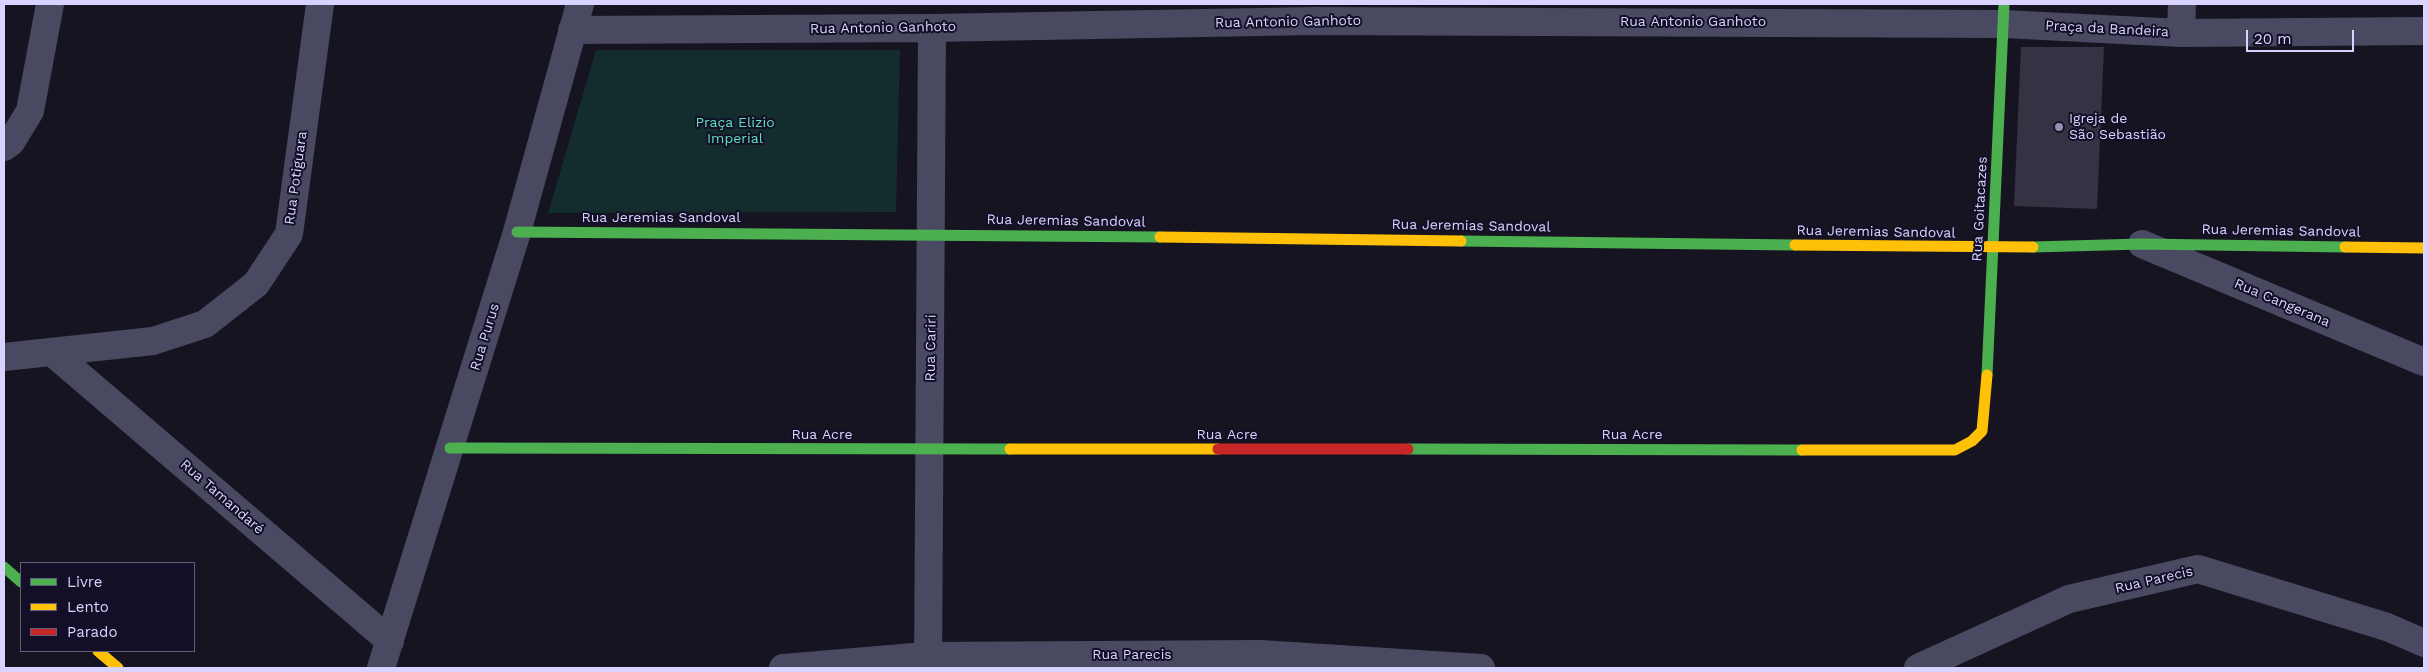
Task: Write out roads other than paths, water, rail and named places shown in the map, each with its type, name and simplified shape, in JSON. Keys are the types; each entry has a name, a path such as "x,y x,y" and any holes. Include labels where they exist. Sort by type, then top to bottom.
{"street":[{"path":"4,147 11,142 30,111 50,4"},
{"name":"Rua Potiguara","path":"4,357 153,341 205,324 256,284 289,234 320,4"},
{"name":"Rua Purus","path":"381,668 517,232 580,4"},
{"name":"Praça da Bandeira","path":"2004,14 2180,33 2182,4"},
{"name":"Rua Antonio Ganhoto","path":"572,30 932,28 1304,12 2004,14"},
{"name":"Rua Goitacazes","path":"1985,416 2004,14"},
{"name":"Rua Cariri","path":"927,662 932,234 932,28"},
{"path":"2180,33 2424,31"},
{"name":"Rua Jeremias Sandoval","path":"517,232 932,234 1993,248 2141,244 2424,248"},
{"name":"Rua Cangerana","path":"2141,244 2424,362"},
{"name":"Rua Tamandaré","path":"53,353 390,641"},
{"name":"Rua Acre","path":"450,448 1955,450 1972,441 1982,431 1985,416"},
{"path":"4,566 20,581"},
{"name":"Rua Parecis","path":"1918,668 2069,599 2198,569 2387,627 2424,643"},
{"path":"99,652 118,668"},
{"name":"Rua Parecis","path":"784,668 927,662 1260,654 1481,668"}],"place":[{"name":"Igreja de São Sebastião","path":"2059,127"}],"park label":[{"name":"Praça Elizio Imperial","path":"735,132"}]}
